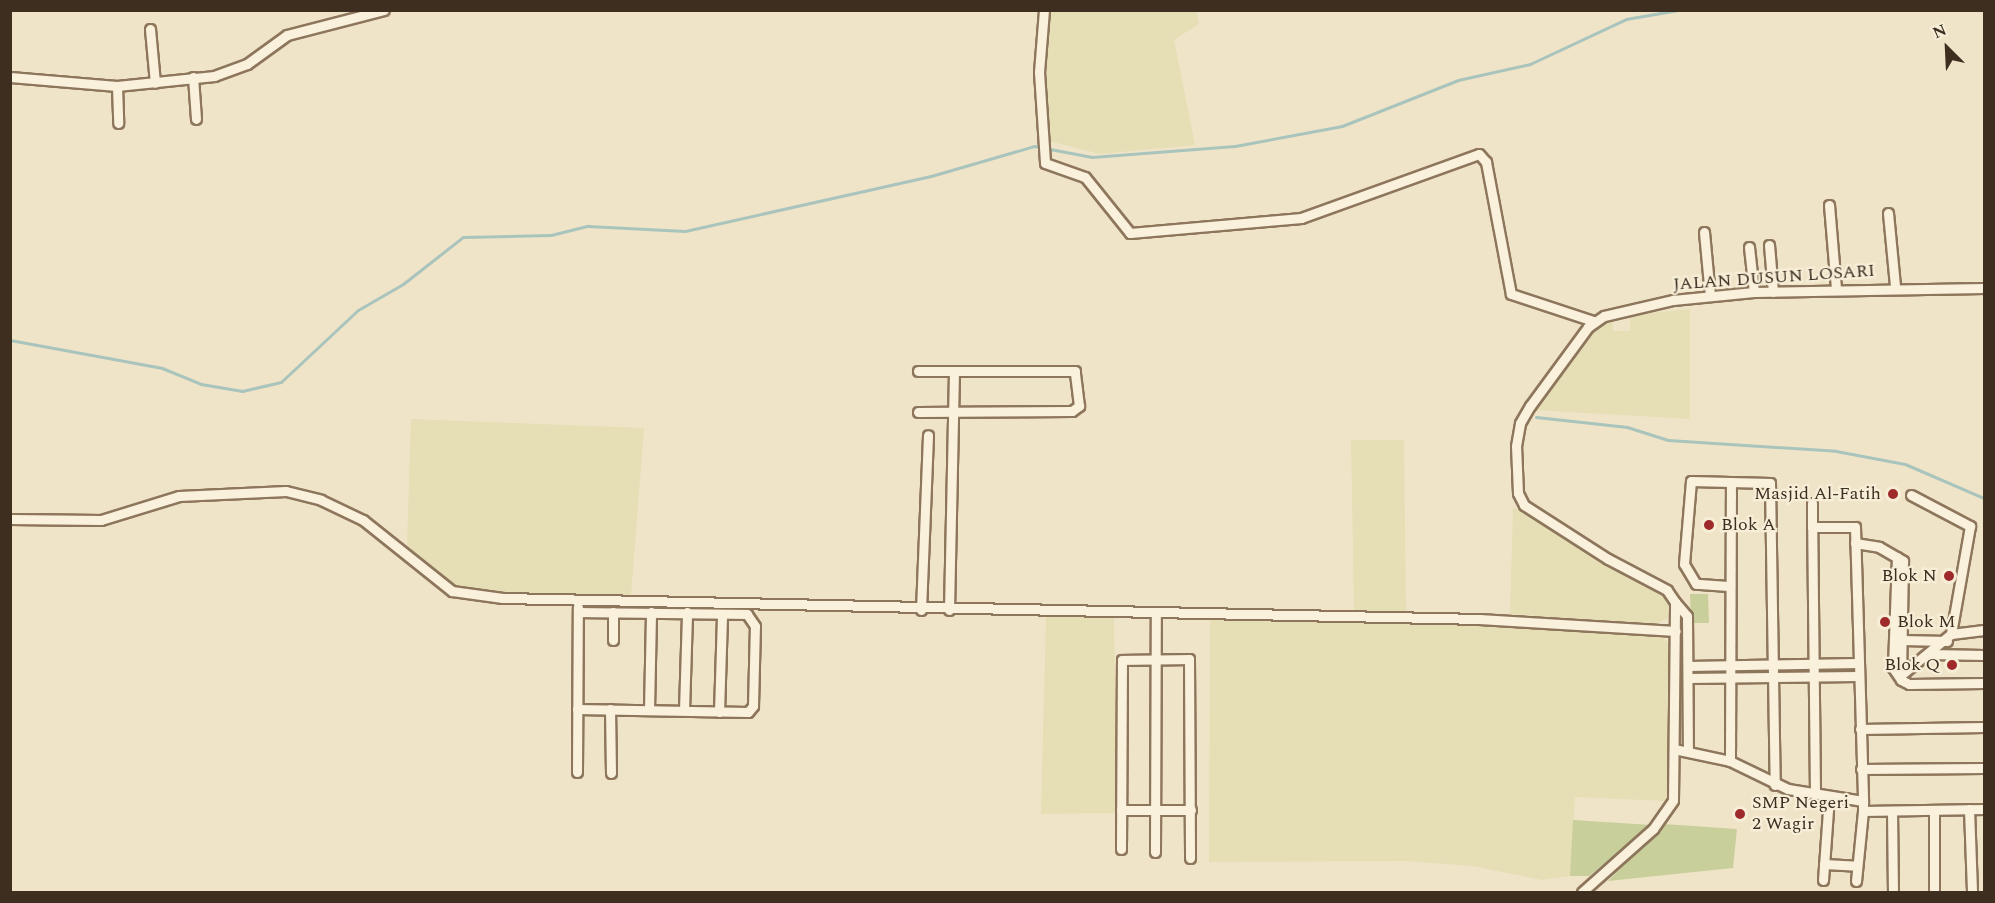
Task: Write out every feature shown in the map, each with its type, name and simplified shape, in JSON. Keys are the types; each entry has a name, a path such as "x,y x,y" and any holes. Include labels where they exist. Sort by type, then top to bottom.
{"street":[{"path":"10,77 117,86 193,77 240,67 287,35 384,10"},
{"path":"1044,10 1039,72 1043,147 1051,168 1085,177 1124,228 1137,234 1255,224 1329,212 1479,154 1486,162 1511,294 1593,321 1520,423 1518,493 1524,505 1542,518 1667,590 1687,616 1688,751"},
{"path":"150,29 155,83"},
{"path":"193,77 196,119"},
{"path":"117,86 118,123"},
{"path":"1829,205 1836,289"},
{"path":"1888,213 1895,286"},
{"path":"1704,232 1710,296"},
{"path":"1769,245 1773,292"},
{"path":"1749,247 1754,292"},
{"name":"JALAN DUSUN LOSARI","path":"1593,321 1673,300 1754,292 1895,286 1984,288"},
{"path":"918,371 1075,371 1079,406 1072,411 918,412"},
{"path":"949,610 954,372"},
{"path":"921,610 928,435"},
{"path":"1728,586 1696,584 1684,564 1691,481 1770,483 1775,784"},
{"path":"1730,761 1728,586 1731,482"},
{"path":"10,519 101,520 179,496 286,491 321,500 370,524 452,591 578,601 921,610 1479,619 1676,631"},
{"path":"1901,675 1949,638 1970,526 1911,495"},
{"path":"1812,503 1815,794"},
{"path":"1812,527 1855,527 1863,806 1856,881"},
{"path":"1856,543 1879,546 1904,561 1901,675"},
{"path":"1897,556 1893,668 1909,684 1984,684"},
{"path":"577,772 578,601"},
{"path":"1582,892 1664,818 1673,800 1675,602"},
{"path":"578,612 747,614 755,622 753,706 744,712 578,709"},
{"path":"613,612 613,640"},
{"path":"648,710 651,612"},
{"path":"684,710 687,612"},
{"path":"1155,852 1156,613"},
{"path":"719,712 722,614"},
{"path":"1902,640 1928,641 1984,630"},
{"path":"1928,641 1929,654"},
{"path":"1929,654 1984,655"},
{"path":"1120,849 1121,663 1127,657 1156,657 1192,662 1190,858"},
{"path":"1688,666 1858,663"},
{"path":"1688,678 1858,676"},
{"path":"610,709 611,773"},
{"path":"1860,729 1984,727"},
{"path":"1674,749 1730,761 1775,784 1863,806 1892,811 1984,809"},
{"path":"1861,769 1984,768"},
{"path":"1823,880 1829,797"},
{"path":"1969,809 1972,892"},
{"path":"1121,810 1191,810"},
{"path":"1934,810 1934,892"},
{"path":"1892,811 1893,892"},
{"path":"1824,864 1857,866"}],"shaded area":[{"path":"1048,11 1196,11 1199,24 1174,40 1195,145 1100,154 1049,141 1043,62"},
{"path":"1690,309 1690,419 1534,410 1580,344 1597,328 1613,320 1613,331 1630,331 1630,315"},
{"path":"411,419 644,428 631,596 463,591 426,565 407,545"},
{"path":"1351,440 1404,440 1406,611 1354,612"},
{"path":"1513,507 1667,599 1672,616 1656,624 1510,614"},
{"path":"1046,616 1114,616 1117,813 1041,814"},
{"path":"1210,619 1476,623 1662,637 1671,645 1667,801 1575,797 1570,876 1542,880 1472,866 1406,861 1209,862"}],"green space":[{"path":"1690,594 1708,594 1709,623 1691,623"},
{"path":"1573,820 1652,825 1589,876 1570,876"},
{"path":"1664,824 1737,829 1733,868 1608,881"}],"waterway":[{"path":"10,340 162,368 201,384 242,391 281,382 358,310 403,284 463,237 551,235 588,226 685,231 931,176 1034,146 1092,157 1235,146 1342,126 1458,80 1530,64 1626,19 1678,10"},
{"path":"1536,417 1627,427 1668,440 1836,451 1905,464 1984,498"}],"place":[{"name":"Masjid Al-Fatih","path":"1893,494"},
{"name":"Blok A","path":"1709,525"},
{"name":"Blok N","path":"1949,576"},
{"name":"Blok M","path":"1885,622"},
{"name":"Blok Q","path":"1952,665"},
{"name":"SMP Negeri 2 Wagir","path":"1740,814"}]}
